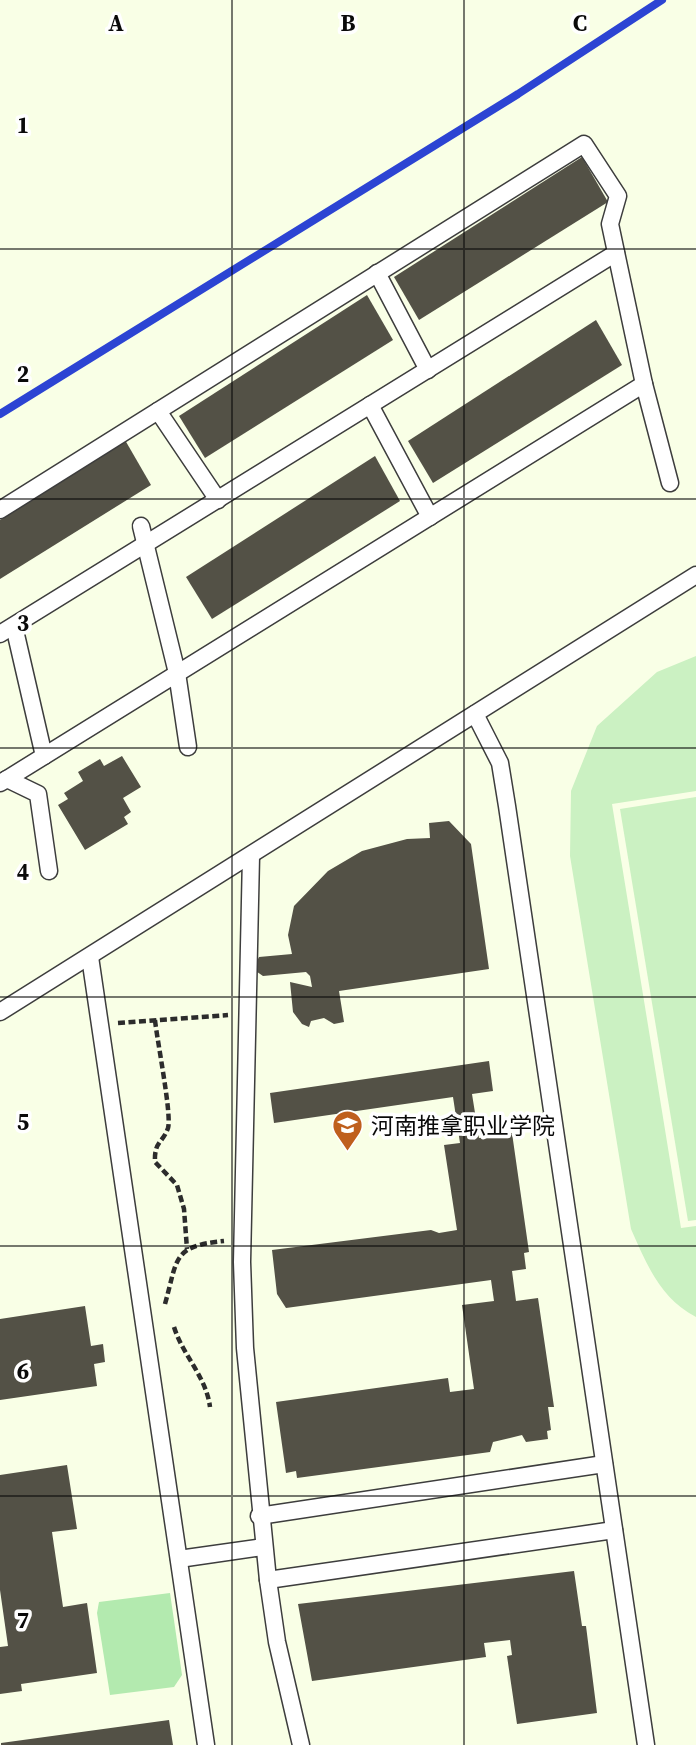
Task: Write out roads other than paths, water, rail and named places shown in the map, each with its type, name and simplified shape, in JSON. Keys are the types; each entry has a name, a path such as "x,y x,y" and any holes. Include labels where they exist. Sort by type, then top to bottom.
{"lane":[{"path":"0,510 584,144 618,196 610,224 644,384 670,483"},
{"path":"44,756 7,630 616,253"},
{"path":"377,274 428,370"},
{"path":"3,781 644,384"},
{"path":"370,405 430,517"},
{"path":"158,411 218,500"},
{"path":"141,526 177,673 188,747"},
{"path":"0,1012 696,575"},
{"path":"475,714 492,744 502,774 646,1745"},
{"path":"3,781 38,794 49,871"},
{"path":"251,856 242,1240 245,1348 263,1547 279,1653 301,1745"},
{"path":"90,957 206,1745"},
{"path":"260,1516 604,1464"},
{"path":"268,1580 614,1530"},
{"path":"179,1559 263,1547"}],"waterway":[{"path":"0,414 518,94 662,0"}],"place":[{"name":"河南推拿职业学院","path":"348,1153"}]}
